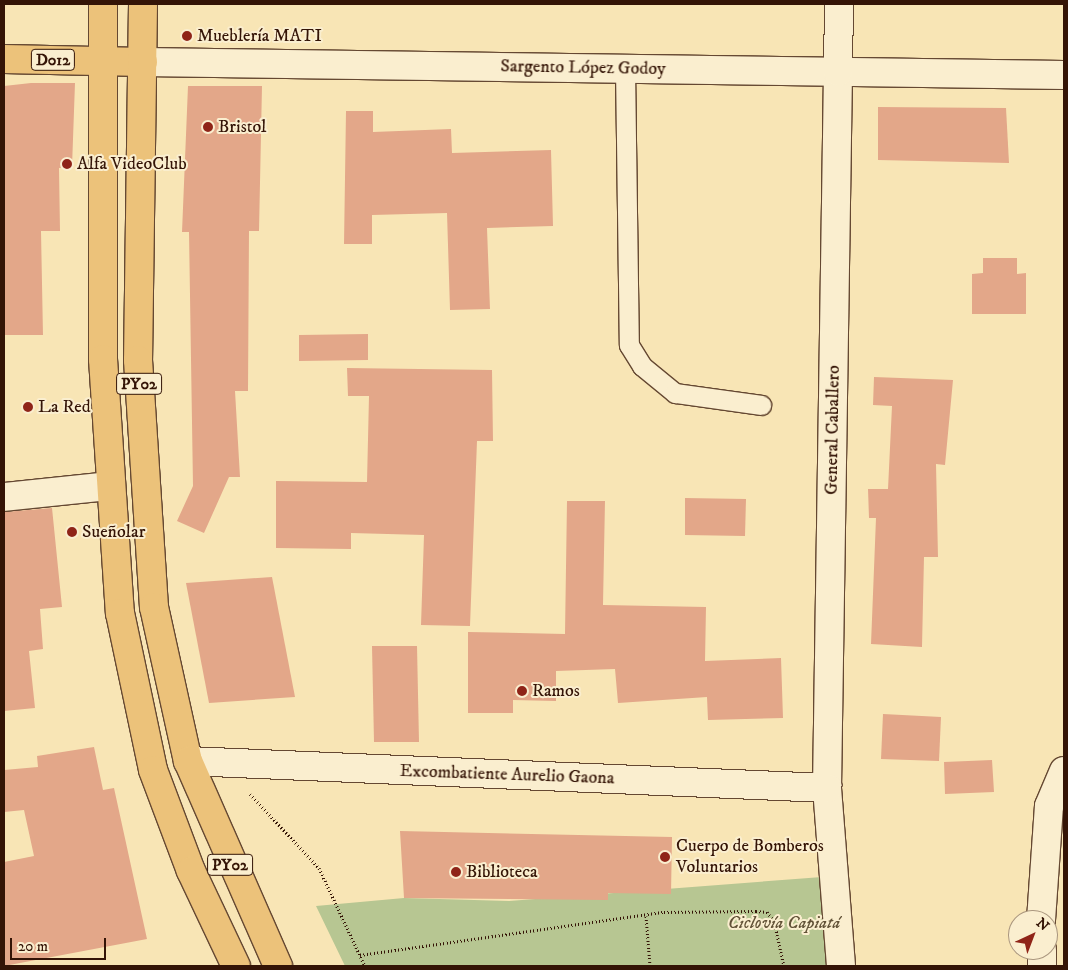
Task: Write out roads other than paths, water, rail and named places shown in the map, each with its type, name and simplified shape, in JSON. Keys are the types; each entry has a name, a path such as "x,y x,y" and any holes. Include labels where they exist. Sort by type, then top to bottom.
{"main road":[{"name":"PY02","path":"103,4 103,359 108,486 120,613 153,770 191,871 236,966"},
{"name":"PY02","path":"143,4 138,360 143,486 154,607 188,761 278,966"},
{"name":"D012","path":"4,59 103,61"},
{"name":"Sargento López Godoy","path":"103,61 143,62"}],"street":[{"name":"General Caballero","path":"839,4 827,788 841,966"},
{"name":"Sargento López Godoy","path":"143,62 1064,75"},
{"path":"4,497 108,486"},
{"name":"Excombatiente Aurelio Gaona","path":"188,761 827,788"},
{"path":"1042,910 1049,806 1064,771"}],"lane":[{"path":"624,68 629,345 642,366 675,393 761,405"}],"place":[{"name":"Mueblería MATI","path":"187,36"},
{"name":"Bristol","path":"208,127"},
{"name":"Alfa VideoClub","path":"67,164"},
{"name":"La Red","path":"28,407"},
{"name":"Sueñolar","path":"72,532"},
{"name":"Ramos","path":"522,691"},
{"name":"Cuerpo de Bomberos Voluntarios","path":"665,857"},
{"name":"Biblioteca","path":"456,872"}],"park label":[{"name":"Ciclovía Capiatá","path":"784,923"}]}
